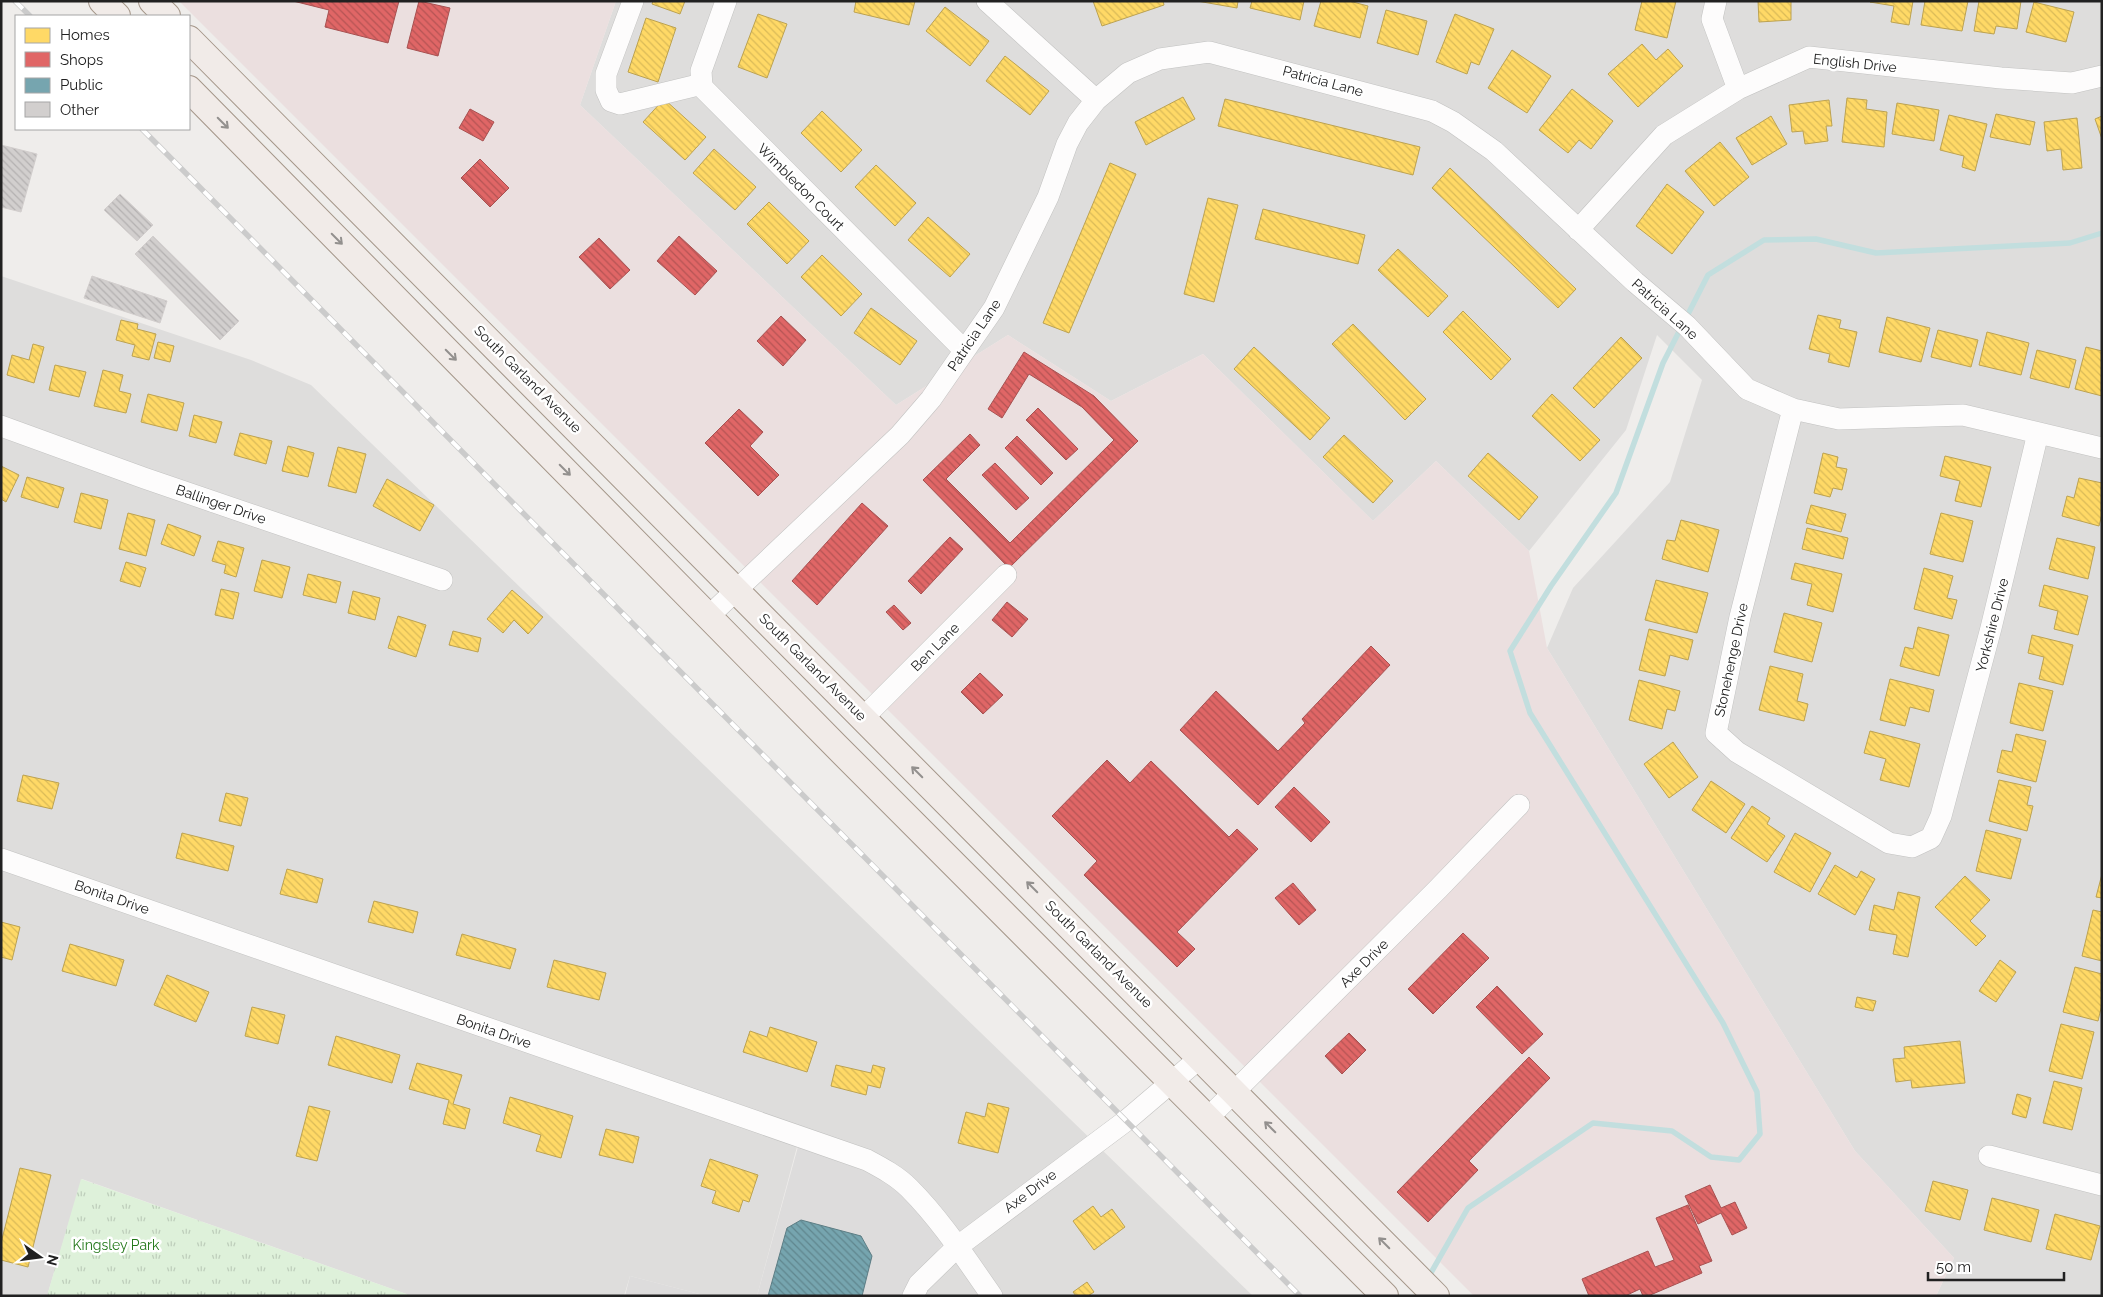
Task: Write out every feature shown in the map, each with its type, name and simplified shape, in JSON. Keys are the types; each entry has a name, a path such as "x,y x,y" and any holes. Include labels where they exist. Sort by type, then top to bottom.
{"main road":[{"path":"102,1 116,15"},
{"path":"152,1 166,15"},
{"name":"South Garland Avenue","path":"190,39 1202,1057 1234,1092 1429,1288"},
{"path":"190,90 709,616 1385,1296"}],"street":[{"path":"633,1 606,74 606,90 611,101 620,104 702,84 701,71 726,1"},
{"path":"987,1 1096,100"},
{"path":"1716,1 1712,19 1738,89"},
{"name":"Patricia Lane","path":"709,616 900,435 931,399 994,308 1048,197 1067,144 1078,123 1096,100 1128,73 1160,59 1208,52 1432,111 1452,122 1494,151 1578,230 1681,321 1747,389 1793,409 1839,419 1963,415 2102,448"},
{"name":"English Drive","path":"1578,230 1664,135 1738,89 1809,57 2001,78 2072,83 2102,76"},
{"name":"Wimbledon Court","path":"702,84 702,87 786,173 964,350"},
{"name":"Stonehenge Drive","path":"1793,409 1740,617 1716,733 1737,752 1889,843 1912,847 1931,838 1941,816"},
{"name":"Ballinger Drive","path":"1,426 153,481 442,580"},
{"name":"Yorkshire Drive","path":"1941,816 1991,628 2038,433"},
{"name":"Ben Lane","path":"864,718 1006,575"},
{"name":"Axe Drive","path":"1208,1118 1519,806"},
{"name":"Bonita Drive","path":"1,859 867,1160 889,1172 908,1187 957,1247 992,1296"},
{"name":"Axe Drive","path":"912,1296 919,1284 957,1247 1127,1120 1202,1057"},
{"path":"1989,1156 2101,1183"}],"shaded area":[{"path":"179,1 616,1 580,105 896,405 1008,335 1111,401 1203,354 1373,521 1436,461 1529,551 1547,648 1855,1151 1954,1258 1936,1296 1474,1296"},
{"path":"616,1 2102,1 2102,1296 1936,1296 1954,1258 1855,1151 1547,648 1573,588 1670,482 1702,380 1657,335 1626,430 1529,551 1436,461 1373,521 1203,354 1111,401 1008,335 896,405 580,105"},
{"path":"1,276 251,360 311,385 1253,1296 903,1296 944,1243 798,1143 757,1296 707,1296 630,1276 624,1296 412,1296 82,1179 47,1296 1,1296"},
{"path":"799,1143 845,1159 895,1185 944,1242 903,1296 757,1296"},
{"path":"630,1276 707,1296 625,1296"}],"green space":[{"name":"Kingsley Park","path":"81,1179 412,1296 47,1296"}],"building: Homes":[{"path":"653,1 685,1 680,14 652,4"},
{"path":"856,1 915,1 909,25 854,12"},
{"path":"1093,1 1163,1 1164,5 1102,26"},
{"path":"1197,1 1238,1 1237,8"},
{"path":"1252,1 1304,1 1300,20 1250,8"},
{"path":"1321,1 1349,1 1368,6 1360,38 1314,26"},
{"path":"1642,1 1676,1 1667,38 1635,30"},
{"path":"1758,1 1791,1 1791,20 1759,22"},
{"path":"1913,1 1909,25 1891,22 1894,6 1870,2"},
{"path":"1925,1 1968,1 1962,31 1921,25"},
{"path":"1979,1 2021,1 2017,29 1996,26 1994,34 1974,31"},
{"path":"2034,2 2074,12 2066,42 2026,32"},
{"path":"945,7 989,41 970,66 926,31"},
{"path":"1386,10 1427,21 1418,55 1377,43"},
{"path":"758,14 787,24 767,78 738,67"},
{"path":"1455,14 1494,29 1479,65 1471,62 1467,74 1436,62"},
{"path":"646,18 676,28 658,82 628,72"},
{"path":"1642,44 1656,60 1668,49 1683,66 1638,107 1608,74"},
{"path":"1512,50 1551,76 1527,113 1488,88"},
{"path":"1005,56 1049,91 1030,115 986,81"},
{"path":"1572,89 1613,121 1591,149 1579,140 1568,153 1539,130"},
{"path":"1183,97 1195,119 1146,145 1135,122"},
{"path":"1847,98 1867,100 1866,109 1887,112 1884,147 1842,142"},
{"path":"664,99 706,137 685,160 643,122"},
{"path":"1225,99 1420,147 1413,175 1218,126"},
{"path":"1829,100 1832,126 1826,126 1828,141 1805,144 1803,131 1792,132 1789,105"},
{"path":"1897,103 1939,110 1934,141 1892,134"},
{"path":"822,111 862,150 841,172 801,133"},
{"path":"1996,114 2035,122 2030,145 1990,137"},
{"path":"1949,115 1987,124 1975,171 1962,167 1964,156 1940,150"},
{"path":"1771,116 1787,144 1752,165 1736,138"},
{"path":"2102,116 2102,139 2095,119"},
{"path":"2077,118 2082,168 2063,170 2061,149 2047,151 2044,122"},
{"path":"1720,142 1749,177 1714,206 1685,171"},
{"path":"714,149 756,187 735,210 693,173"},
{"path":"1110,163 1136,174 1069,333 1043,323"},
{"path":"876,165 916,203 895,226 855,187"},
{"path":"1450,168 1576,289 1558,308 1432,188"},
{"path":"1667,184 1704,212 1672,254 1636,226"},
{"path":"1208,198 1238,205 1214,302 1184,294"},
{"path":"769,202 809,241 787,264 747,224"},
{"path":"1263,209 1365,235 1358,264 1255,239"},
{"path":"928,217 970,254 950,277 908,240"},
{"path":"1398,249 1448,296 1428,317 1378,270"},
{"path":"822,255 862,294 841,316 801,277"},
{"path":"871,308 917,341 900,365 854,333"},
{"path":"1463,311 1511,359 1491,380 1443,332"},
{"path":"1818,315 1841,320 1839,328 1857,332 1849,367 1828,362 1830,354 1809,349"},
{"path":"1887,317 1930,328 1921,362 1879,352"},
{"path":"121,320 138,324 137,329 156,334 149,360 132,356 135,345 116,340"},
{"path":"1353,324 1426,399 1405,420 1332,344"},
{"path":"1938,330 1978,340 1971,367 1931,357"},
{"path":"1987,332 2029,343 2021,375 1979,365"},
{"path":"1621,337 1642,358 1594,408 1573,388"},
{"path":"158,342 174,346 170,362 154,358"},
{"path":"33,344 44,347 34,383 7,375 12,355 29,360"},
{"path":"1254,347 1330,418 1310,440 1234,369"},
{"path":"2086,347 2102,351 2102,396 2075,389"},
{"path":"2037,350 2076,360 2069,388 2030,378"},
{"path":"55,365 86,372 79,397 49,390"},
{"path":"103,370 123,375 119,391 131,394 126,413 94,406"},
{"path":"148,394 184,403 177,431 141,422"},
{"path":"1552,394 1600,440 1580,461 1532,416"},
{"path":"194,415 222,422 216,443 189,436"},
{"path":"240,433 272,441 266,464 234,455"},
{"path":"1344,435 1393,481 1373,503 1323,457"},
{"path":"288,446 314,453 308,477 282,471"},
{"path":"338,447 366,454 356,493 328,486"},
{"path":"1488,453 1538,497 1519,520 1468,476"},
{"path":"1823,453 1838,457 1836,467 1847,469 1842,490 1833,488 1830,497 1814,493"},
{"path":"1945,456 1991,467 1981,507 1955,501 1960,481 1940,476"},
{"path":"1,466 19,475 6,502 1,499"},
{"path":"27,477 64,488 58,508 21,497"},
{"path":"2079,478 2102,483 2102,514 2099,526 2062,516 2067,496 2074,498"},
{"path":"387,479 434,505 420,531 373,506"},
{"path":"81,493 108,500 101,529 74,522"},
{"path":"1811,505 1846,514 1841,532 1806,523"},
{"path":"128,513 155,520 146,556 119,549"},
{"path":"1941,513 1973,521 1963,562 1930,554"},
{"path":"1681,520 1719,530 1708,572 1662,559 1667,540 1675,541"},
{"path":"168,524 201,536 194,556 161,544"},
{"path":"1807,528 1848,538 1843,559 1802,549"},
{"path":"2057,538 2095,547 2088,579 2049,569"},
{"path":"218,541 244,548 236,577 224,573 226,565 212,561"},
{"path":"262,560 290,567 282,598 254,591"},
{"path":"126,562 146,568 140,587 120,581"},
{"path":"1795,563 1842,574 1833,612 1807,605 1812,584 1791,579"},
{"path":"1924,568 1953,576 1947,598 1957,600 1952,619 1914,609"},
{"path":"308,574 341,582 336,603 303,595"},
{"path":"1656,580 1708,593 1697,633 1645,620"},
{"path":"2044,585 2088,596 2078,635 2054,629 2058,611 2039,606"},
{"path":"221,589 239,593 233,619 215,615"},
{"path":"512,590 543,617 528,634 514,620 503,633 487,619"},
{"path":"353,591 380,598 375,620 348,613"},
{"path":"1784,613 1822,623 1812,662 1774,652"},
{"path":"398,616 426,625 416,657 388,648"},
{"path":"1918,627 1949,635 1939,676 1900,666 1905,647 1913,649"},
{"path":"1649,629 1693,640 1688,660 1670,655 1665,676 1639,670"},
{"path":"453,631 481,638 478,652 449,645"},
{"path":"2032,635 2073,645 2063,685 2039,679 2044,657 2028,653"},
{"path":"1770,666 1803,674 1797,701 1808,704 1804,721 1759,710"},
{"path":"1890,679 1934,690 1929,712 1910,707 1905,726 1880,720"},
{"path":"1639,680 1680,691 1675,711 1667,709 1662,729 1629,720"},
{"path":"2019,683 2053,691 2043,731 2010,723"},
{"path":"1870,731 1920,744 1909,787 1880,780 1886,759 1864,753"},
{"path":"2016,734 2046,741 2036,782 1997,772 2002,750 2012,752"},
{"path":"1673,742 1698,777 1669,798 1644,764"},
{"path":"23,775 59,783 52,809 17,801"},
{"path":"1999,780 2031,787 2027,805 2033,806 2027,831 1989,821"},
{"path":"1711,781 1745,804 1726,833 1692,810"},
{"path":"226,793 248,798 241,826 219,821"},
{"path":"1752,806 1770,818 1767,824 1785,836 1767,862 1731,838"},
{"path":"1986,830 2021,839 2011,879 1976,871"},
{"path":"182,833 234,846 228,871 176,858"},
{"path":"1795,833 1831,853 1810,892 1774,872"},
{"path":"1835,865 1857,878 1861,871 1875,879 1855,915 1818,894"},
{"path":"287,869 323,879 317,903 280,894"},
{"path":"2102,874 2102,898 2096,897"},
{"path":"1965,876 1990,900 1970,921 1986,936 1976,946 1935,907"},
{"path":"1898,892 1920,897 1908,957 1893,954 1897,935 1869,930 1874,905 1894,910"},
{"path":"374,901 418,912 413,933 368,922"},
{"path":"2093,910 2102,912 2102,961 2082,956"},
{"path":"1,922 20,927 12,960 1,957"},
{"path":"462,934 516,949 510,969 456,955"},
{"path":"70,944 124,960 116,986 62,971"},
{"path":"554,960 606,973 599,1000 547,987"},
{"path":"2000,960 2016,972 1996,1002 1979,991"},
{"path":"2075,967 2102,974 2102,1004 2098,1021 2063,1012"},
{"path":"167,975 209,992 196,1022 154,1005"},
{"path":"1857,997 1876,1001 1873,1011 1855,1007"},
{"path":"252,1007 285,1015 278,1044 245,1036"},
{"path":"2061,1024 2094,1032 2082,1079 2049,1071"},
{"path":"770,1027 817,1042 807,1072 743,1052 750,1031 767,1037"},
{"path":"336,1036 400,1055 392,1083 328,1065"},
{"path":"1960,1041 1965,1083 1912,1088 1911,1080 1896,1082 1893,1059 1905,1058 1904,1047"},
{"path":"417,1063 462,1075 453,1104 470,1109 465,1129 443,1124 449,1100 409,1089"},
{"path":"836,1065 871,1073 873,1065 885,1068 880,1088 868,1085 866,1095 831,1086"},
{"path":"2054,1081 2082,1088 2072,1130 2043,1123"},
{"path":"2017,1094 2031,1098 2026,1118 2012,1114"},
{"path":"510,1097 573,1116 561,1158 536,1151 541,1135 503,1123"},
{"path":"988,1103 1009,1108 998,1153 958,1143 966,1112 985,1117"},
{"path":"309,1106 330,1111 317,1161 296,1156"},
{"path":"606,1129 639,1137 633,1163 599,1155"},
{"path":"710,1159 758,1175 749,1202 743,1200 739,1212 712,1203 716,1191 701,1186"},
{"path":"20,1168 51,1175 28,1267 1,1260 1,1243"},
{"path":"1933,1181 1968,1190 1960,1220 1925,1211"},
{"path":"1992,1198 2039,1210 2031,1242 1984,1230"},
{"path":"1093,1206 1101,1217 1112,1209 1125,1227 1094,1250 1073,1221"},
{"path":"2055,1214 2100,1226 2091,1260 2046,1249"},
{"path":"1087,1282 1094,1292 1088,1296 1076,1296 1073,1292"}],"building: Shops":[{"path":"293,1 399,1 388,43 325,27 329,10"},
{"path":"419,1 450,8 438,56 407,48"},
{"path":"470,109 494,122 483,141 459,128"},
{"path":"480,159 509,188 490,207 461,178"},
{"path":"679,236 717,271 695,295 657,261"},
{"path":"599,238 630,270 610,289 579,257"},
{"path":"781,316 806,340 783,366 757,341"},
{"path":"1024,352 1094,396 1138,441 1009,568 923,480 970,434 980,445 946,479 1010,543 1114,440 1082,407 1029,374 1002,418 988,409"},
{"path":"1038,408 1078,449 1066,460 1026,420"},
{"path":"739,409 763,432 750,446 779,475 758,496 705,443"},
{"path":"1017,436 1053,473 1041,485 1005,448"},
{"path":"995,463 1029,498 1016,510 982,475"},
{"path":"862,503 888,526 817,605 792,581"},
{"path":"950,537 963,549 921,594 908,581"},
{"path":"1007,602 1028,619 1012,637 992,620"},
{"path":"894,605 911,623 903,630 886,612"},
{"path":"1371,646 1390,665 1258,805 1180,730 1216,691 1278,751 1305,723 1302,719"},
{"path":"980,673 1003,695 983,714 961,692"},
{"path":"1107,760 1130,783 1151,761 1229,837 1237,829 1258,849 1177,932 1195,949 1177,967 1084,875 1097,861 1052,816"},
{"path":"1294,787 1330,822 1311,842 1275,807"},
{"path":"1293,883 1316,910 1299,925 1275,898"},
{"path":"1463,933 1489,958 1433,1014 1408,989"},
{"path":"1497,986 1543,1034 1522,1054 1476,1007"},
{"path":"1349,1033 1366,1050 1342,1074 1325,1056"},
{"path":"1529,1057 1550,1078 1469,1161 1478,1170 1428,1222 1397,1192"},
{"path":"1710,1185 1721,1208 1735,1202 1747,1228 1732,1235 1721,1213 1698,1224 1685,1196"},
{"path":"1688,1205 1712,1261 1699,1266 1702,1273 1648,1296 1643,1296 1640,1289 1625,1296 1589,1296 1582,1279 1648,1251 1655,1267 1674,1260 1656,1218"}],"building: Public":[{"path":"801,1220 861,1236 872,1256 862,1296 768,1296 787,1228"}],"building: Other":[{"path":"1,145 37,154 21,212 1,207"},
{"path":"120,194 153,225 137,241 104,210"},
{"path":"153,236 239,321 220,340 135,254"},
{"path":"92,276 167,301 160,323 84,298"}],"waterway":[{"path":"1428,1278 1468,1208 1593,1123 1672,1131 1711,1157 1739,1160 1760,1134 1757,1092 1723,1023 1530,713 1510,651 1551,586 1616,493 1663,363 1708,275 1764,240 1816,239 1876,253 2070,243 2102,233"}],"railway":[{"path":"15,1 29,15"},
{"path":"143,130 1300,1296"}]}
